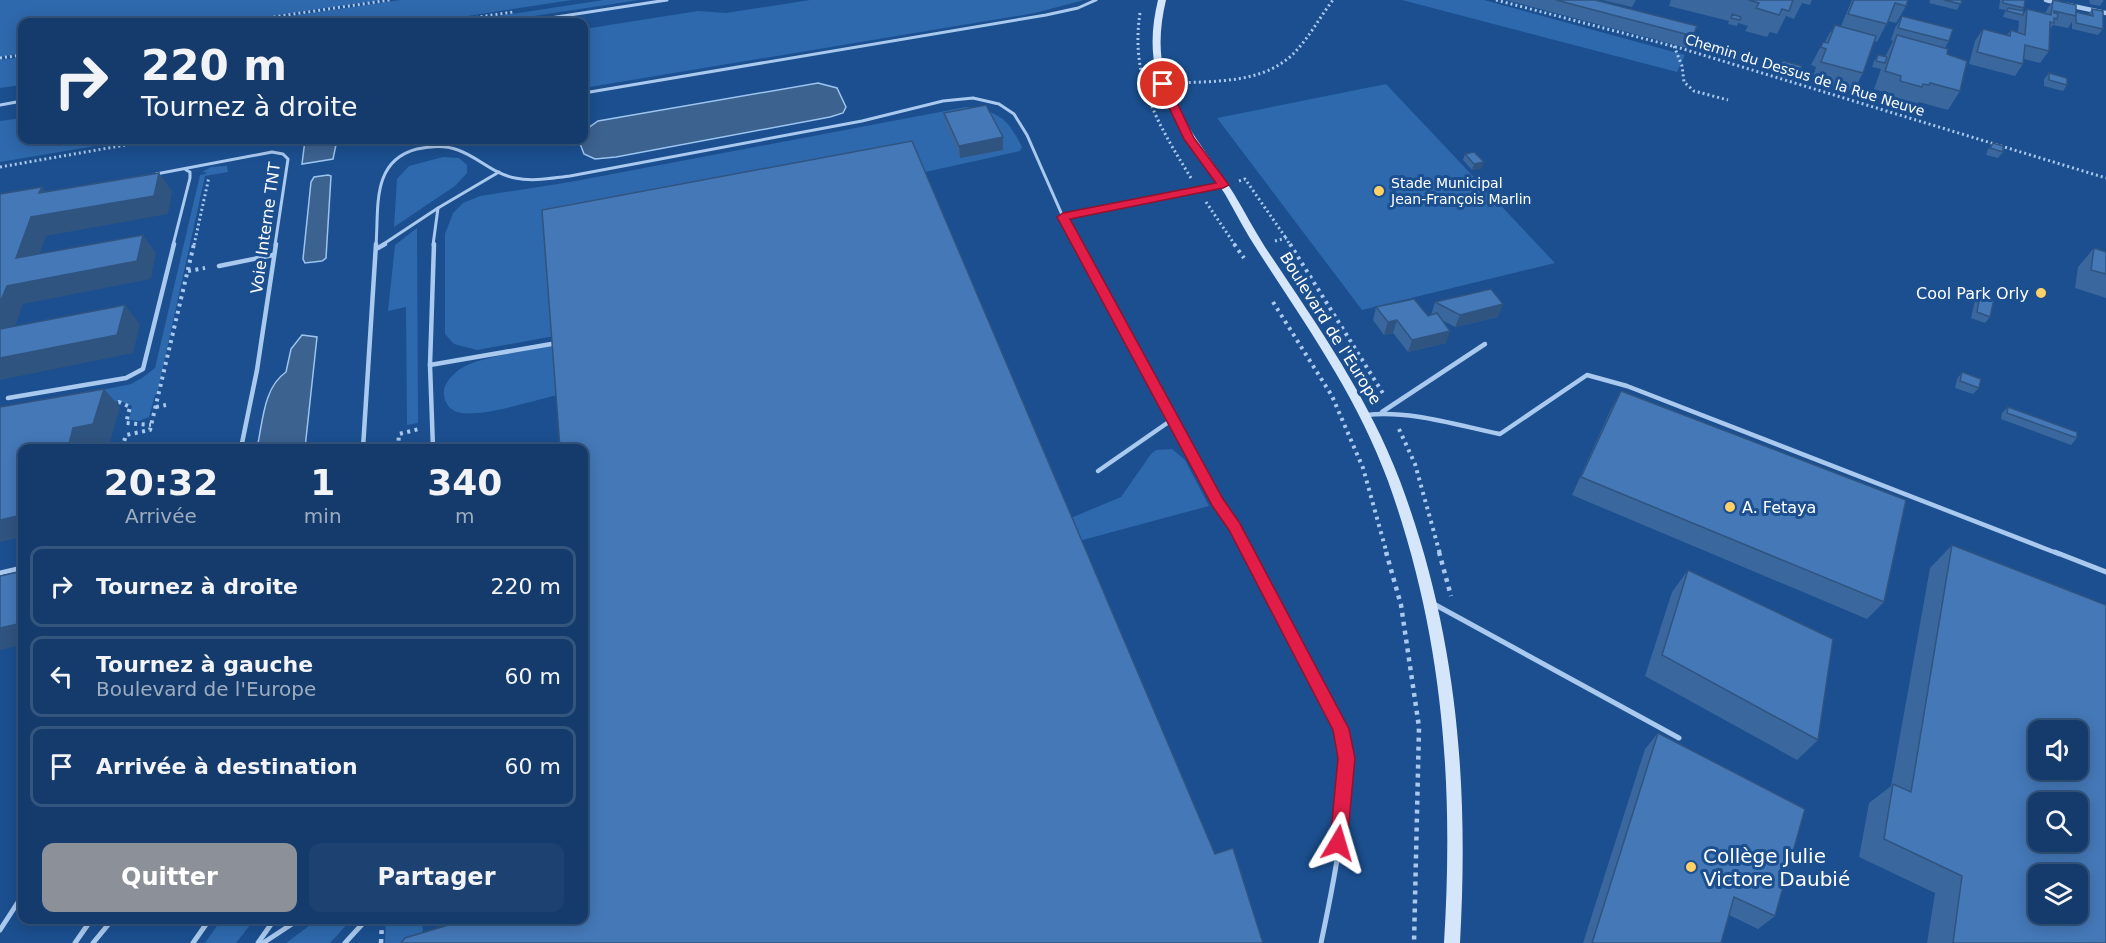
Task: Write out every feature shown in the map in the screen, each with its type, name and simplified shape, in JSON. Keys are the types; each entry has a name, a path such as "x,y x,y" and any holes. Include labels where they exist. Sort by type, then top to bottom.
{"main road":[{"name":"Boulevard de l'Europe","path":"1162,0 1156,26 1158,62 1163,84 1189,139 1223,185 1262,250 1328,350 1366,415 1394,480 1418,553 1430,602 1450,708 1457,815 1452,943"}],"street":[{"path":"2046,0 2106,13"}],"lane":[{"path":"550,18 667,0"},
{"path":"588,92 1046,15 1078,8 1096,0"},
{"path":"363,444 382,178 393,160 418,150 438,147 454,148 512,178 528,180 570,176 862,121 943,101 973,99 999,104 1014,114 1027,135 1063,217 1218,503 1234,526 1341,729 1347,758 1344,803 1333,883 1321,943"},
{"path":"0,105 18,102"},
{"name":"Voie Interne TNT","path":"149,176 272,152 287,156 248,420 242,444"},
{"path":"8,398 126,378 143,369 190,175 188,171 183,170"},
{"path":"377,249 438,208 499,172"},
{"path":"1063,217 1223,185"},
{"path":"433,444 430,365 434,228 438,208"},
{"path":"219,266 273,255"},
{"path":"430,365 559,343"},
{"path":"1382,412 1485,344"},
{"path":"1366,415 1382,412 1500,434 1587,375 1627,386 2106,572"},
{"path":"1098,471 1173,419"},
{"path":"0,573 18,569"},
{"path":"1430,602 1679,738"},
{"path":"0,930 18,902"},
{"path":"75,943 88,924"},
{"path":"93,943 109,924"},
{"path":"193,943 206,924"},
{"path":"258,943 271,924"},
{"path":"263,943 292,924"},
{"path":"345,943 362,924"}],"path":[{"path":"266,18 390,0"},
{"path":"1163,84 1222,80 1264,73 1290,58 1333,0"},
{"name":"Chemin du Dessus de la Rue Neuve","path":"1496,0 1674,46 2106,178"},
{"path":"1143,3 1138,22 1136,49 1141,79 1152,111 1198,191 1250,266"},
{"path":"1674,46 1682,66 1684,82 1694,91 1728,100"},
{"path":"0,58 18,56"},
{"path":"0,167 131,144"},
{"path":"123,444 126,435 150,430 160,395 209,176"},
{"path":"1223,185 1245,179 1286,238"},
{"path":"1267,292 1332,396 1363,468 1401,605 1419,727 1414,943"},
{"path":"108,405 119,402 130,407 126,423 151,425"},
{"path":"156,407 166,405"},
{"path":"398,444 399,434 432,426"},
{"path":"381,943 382,924"}],"shaded area":[{"path":"0,0 381,0 257,18 18,18 18,54 0,57"},
{"path":"400,0 572,0 455,18 278,18"},
{"path":"604,0 639,0 520,18 485,18"},
{"path":"810,0 1084,0 1035,13 588,87 588,28 698,11 726,13"},
{"path":"1402,0 1484,0 1685,55 1677,72"},
{"path":"18,58 18,86 0,88 0,60"},
{"path":"818,83 837,88 846,107 843,113 830,117 595,159 584,154 580,144 588,144 588,128 598,121"},
{"name":"Stade Municipal Jean-François Marlin","path":"1386,84 1555,263 1362,310 1217,118"},
{"path":"966,107 987,111 1006,122 1022,147 1020,151 921,173 560,335 477,350 454,344 445,334 445,234 453,213 463,203 480,196 570,182"},
{"path":"18,119 18,144 107,144 0,162 0,121"},
{"path":"304,144 336,144 333,159 302,164"},
{"path":"443,157 459,158 467,165 467,173 455,186 394,227 397,179 409,166"},
{"path":"227,166 228,172 205,176 157,394 149,417 139,421 129,420 132,406 120,401 59,413 0,411 131,384 155,368 200,175 205,174 206,172 202,172 211,167"},
{"path":"331,176 326,258 322,261 305,263 303,259 311,182 314,177"},
{"path":"417,228 418,423 407,425 406,307 388,311 395,245"},
{"path":"302,335 317,337 305,444 258,444 268,396 278,379 286,372 291,349"},
{"path":"554,345 557,395 496,410 472,413 455,411 446,402 444,391 446,384 457,371 469,364 492,357"},
{"path":"1172,449 1185,460 1209,506 1075,542 1066,520 1121,497 1151,454 1156,450"},
{"path":"218,924 251,924 236,943 205,943"},
{"path":"312,924 347,924 330,943 286,943"},
{"path":"386,924 421,924 423,929 419,943 385,943"}],"building":[{"path":"1556,0 1595,0 1697,26 1693,36"},
{"path":"1748,0 1793,0 1789,11 1782,9 1779,15 1756,8 1759,3"},
{"path":"1854,0 1908,0 1906,6 1895,3 1887,24 1848,14"},
{"path":"1944,0 1962,0 1961,4"},
{"path":"2003,0 2025,0 2024,8 2003,3"},
{"path":"2053,0 2076,5 2076,16 2054,11 2058,14 2057,19 2054,18 2054,23 2050,22 2049,51 2025,45 2023,64 1977,52 1983,29 2010,36 2011,30 2025,35 2027,9 2051,15"},
{"path":"2008,8 2024,11 2023,15 2007,11"},
{"path":"2092,9 2103,11 2103,29 2076,23 2076,12 2093,16"},
{"path":"1732,14 1741,17 1740,20 1731,18"},
{"path":"1902,16 1953,29 1949,41 1898,28"},
{"path":"1835,25 1876,36 1863,73 1821,62 1826,49 1821,47 1823,42 1828,43"},
{"path":"1897,35 1948,49 1947,54 1967,61 1960,91 1930,83 1929,85 1923,84 1922,87 1900,81 1901,76 1885,71"},
{"path":"1878,55 1887,57 1885,63 1876,61"},
{"path":"1783,61 1802,66 1798,74 1779,68"},
{"path":"2049,73 2067,78 2067,85 2049,80"},
{"path":"986,105 1003,137 959,146 944,113"},
{"path":"912,141 1215,854 1233,848 1263,943 401,943 405,938 452,924 588,924 588,444 560,444 542,210"},
{"path":"1993,143 2003,146 2003,152 1990,148"},
{"path":"1474,152 1484,162 1474,164 1465,154"},
{"path":"159,173 154,196 31,217 16,258 143,235 137,261 7,286 0,303 0,194 42,187 39,193"},
{"path":"2094,248 2106,252 2106,274 2091,270"},
{"path":"1491,289 1503,304 1460,315 1435,302"},
{"path":"1980,294 1994,299 1990,317 1977,312"},
{"path":"1414,299 1428,316 1437,313 1450,331 1412,340 1397,320 1388,322 1376,307"},
{"path":"125,305 117,335 0,358 0,329"},
{"path":"1962,372 1981,379 1979,388 1960,381"},
{"path":"104,389 93,424 73,428 69,444 18,444 18,516 0,520 0,407"},
{"name":"A. Fetaya","path":"1621,391 1906,500 1884,602 1581,477"},
{"path":"2008,407 2077,432 2077,438 2007,413"},
{"path":"1952,545 2106,605 2106,943 1953,943 1962,876 1884,839 1893,784 1911,792"},
{"path":"1688,570 1833,639 1818,740 1662,655"},
{"path":"18,572 18,624 0,628 0,576"},
{"name":"Collège Julie Victore Daubié","path":"1658,733 1805,809 1775,916 1734,897 1721,943 1592,943"}],"place":[{"name":"Stade Municipal Jean-François Marlin","path":"1379,191"},
{"name":"Cool Park Orly","path":"2041,293"},
{"name":"A. Fetaya","path":"1730,507"},
{"name":"Collège Julie Victore Daubié","path":"1691,867"}],"route":[{"path":"1163,84 1189,139 1223,185 1063,217 1218,503 1234,526 1341,729 1347,758 1338,843"}]}
